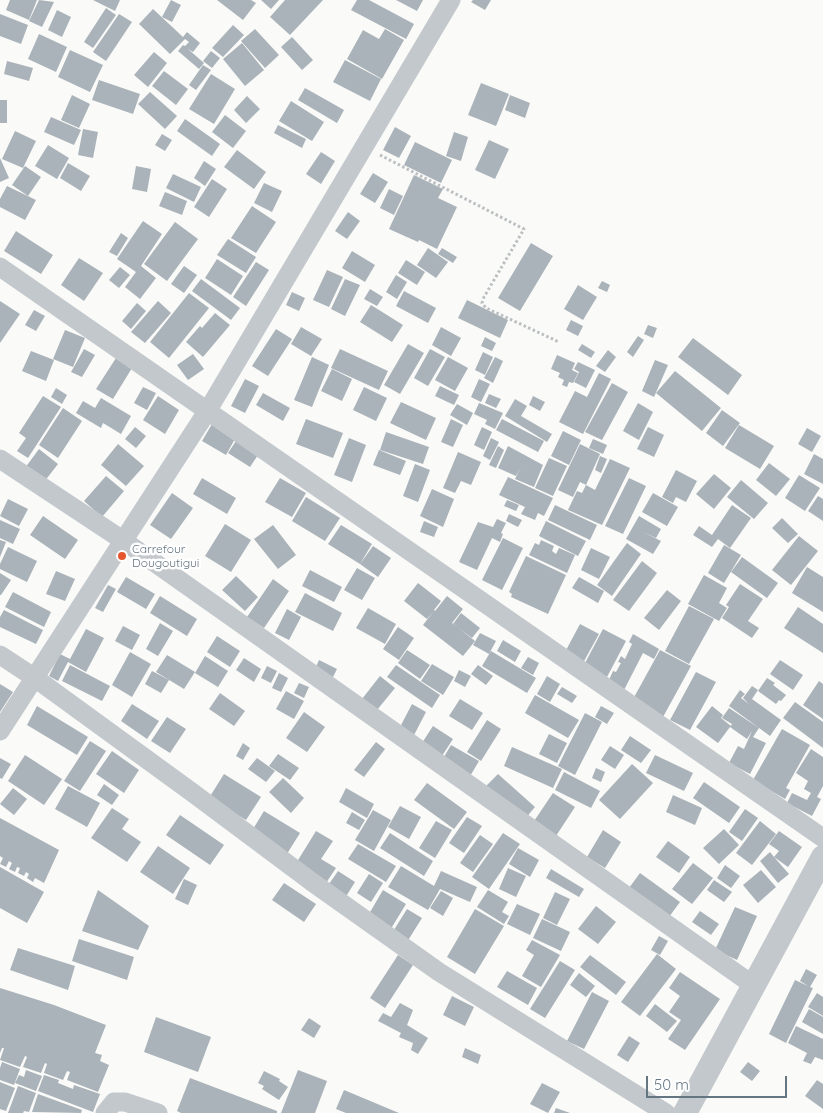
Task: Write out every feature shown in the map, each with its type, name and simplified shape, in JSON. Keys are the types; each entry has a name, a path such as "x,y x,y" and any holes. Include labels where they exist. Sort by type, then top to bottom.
{"street":[{"path":"0,731 208,410 451,0"},
{"path":"0,267 823,838"},
{"path":"0,459 124,541 753,985"},
{"path":"0,655 35,678 312,882 439,972 666,1113"},
{"path":"685,1113 823,857"},
{"path":"105,1113 114,1102 125,1102 158,1113"}],"path":[{"path":"364,147 524,229 482,303 486,308 559,342"}],"building":[{"path":"10,0 37,0 29,20 6,10"},
{"path":"39,0 54,2 42,27 29,21"},
{"path":"93,0 120,0 115,11"},
{"path":"171,0 181,5 172,22 162,17"},
{"path":"217,0 251,0 256,3 243,20"},
{"path":"261,0 279,0 271,9"},
{"path":"285,0 323,0 290,35 270,17"},
{"path":"357,0 369,0 414,24 406,39 351,10"},
{"path":"396,0 423,0 417,11"},
{"path":"473,0 491,0 485,10 471,2"},
{"path":"106,8 116,15 93,48 84,42"},
{"path":"153,9 183,37 187,32 200,43 193,52 188,49 204,63 199,69 178,51 189,42 185,39 170,54 139,24"},
{"path":"57,10 71,17 62,37 48,30"},
{"path":"0,14 28,25 21,44 0,36"},
{"path":"119,14 132,22 106,61 93,52"},
{"path":"233,25 244,35 223,57 212,48"},
{"path":"255,29 279,55 265,68 241,41"},
{"path":"385,29 404,40 382,79 347,59 363,30 379,39"},
{"path":"39,34 67,47 56,72 28,59"},
{"path":"292,37 313,60 302,70 281,47"},
{"path":"242,43 264,70 245,86 223,59"},
{"path":"70,50 103,65 90,92 58,77"},
{"path":"211,51 220,58 212,68 203,61"},
{"path":"154,52 167,63 148,87 134,75"},
{"path":"345,60 381,79 370,101 333,82"},
{"path":"7,61 33,68 29,81 4,74"},
{"path":"203,65 211,70 196,90 189,85"},
{"path":"164,71 188,89 176,105 152,86"},
{"path":"211,74 235,89 214,124 189,109"},
{"path":"99,80 140,94 133,114 92,100"},
{"path":"481,83 509,94 496,126 468,115"},
{"path":"305,88 344,110 337,123 298,100"},
{"path":"150,92 177,116 165,129 138,104"},
{"path":"72,95 90,104 79,128 61,120"},
{"path":"510,95 530,103 525,118 505,110"},
{"path":"247,96 260,109 246,123 234,110"},
{"path":"0,100 7,100 7,123 0,123"},
{"path":"291,101 324,122 312,141 279,121"},
{"path":"225,115 246,131 233,148 212,132"},
{"path":"51,117 81,130 74,145 44,132"},
{"path":"185,119 220,144 212,156 177,131"},
{"path":"278,125 306,139 302,148 274,133"},
{"path":"395,127 411,136 399,158 383,150"},
{"path":"83,129 98,132 93,158 78,155"},
{"path":"15,131 36,141 23,168 2,159"},
{"path":"454,132 468,137 461,161 446,156"},
{"path":"162,134 172,140 165,151 155,145"},
{"path":"489,140 509,149 495,179 475,170"},
{"path":"415,142 452,160 441,183 404,165"},
{"path":"48,145 69,158 57,179 35,166"},
{"path":"237,150 266,172 254,189 224,167"},
{"path":"321,152 335,161 321,184 306,174"},
{"path":"0,158 9,178 0,182"},
{"path":"204,161 216,169 205,186 194,178"},
{"path":"68,163 90,176 81,191 60,178"},
{"path":"25,166 41,177 28,196 12,185"},
{"path":"136,166 151,169 147,192 132,189"},
{"path":"373,173 388,182 375,203 360,194"},
{"path":"173,174 201,187 194,202 166,188"},
{"path":"414,175 443,189 438,198 457,207 437,249 389,229"},
{"path":"212,179 227,189 209,217 194,207"},
{"path":"264,183 282,191 272,212 254,203"},
{"path":"7,186 36,200 25,220 0,207 0,199"},
{"path":"389,189 403,196 394,215 380,208"},
{"path":"165,192 187,201 182,215 159,206"},
{"path":"252,206 276,222 256,253 231,238"},
{"path":"348,212 360,221 347,239 335,231"},
{"path":"143,221 162,234 141,266 156,278 140,299 125,287 136,272 117,259"},
{"path":"175,222 198,239 167,281 144,264"},
{"path":"16,231 53,255 41,274 4,251"},
{"path":"121,233 128,238 117,256 109,252"},
{"path":"228,239 256,257 246,273 217,255"},
{"path":"531,243 553,256 520,311 498,298"},
{"path":"428,248 448,262 436,278 417,265"},
{"path":"442,248 457,257 453,263 438,254"},
{"path":"352,251 375,265 365,282 342,268"},
{"path":"79,258 103,273 84,301 61,285"},
{"path":"217,259 243,276 231,295 205,278"},
{"path":"406,260 425,272 417,285 398,273"},
{"path":"256,262 269,270 246,306 233,297"},
{"path":"184,266 197,275 184,293 171,284"},
{"path":"120,267 130,275 119,288 109,280"},
{"path":"327,270 343,277 329,307 313,300"},
{"path":"396,275 407,282 397,299 386,292"},
{"path":"201,279 240,308 231,320 192,291"},
{"path":"345,279 360,285 345,316 331,309"},
{"path":"602,281 610,285 607,292 598,288"},
{"path":"578,285 597,297 583,320 564,309"},
{"path":"370,289 383,297 377,306 364,299"},
{"path":"404,291 436,308 428,323 396,306"},
{"path":"292,292 305,298 299,311 286,305"},
{"path":"189,293 209,308 169,358 150,342"},
{"path":"467,300 508,320 500,338 458,318"},
{"path":"0,301 20,314 0,343"},
{"path":"158,301 171,313 145,343 131,332"},
{"path":"137,303 146,311 131,329 122,321"},
{"path":"371,305 403,325 392,342 360,322"},
{"path":"34,310 45,316 36,331 25,325"},
{"path":"215,313 230,325 203,357 186,342"},
{"path":"571,320 583,326 578,336 566,330"},
{"path":"648,325 657,328 653,338 644,334"},
{"path":"301,327 322,339 311,356 291,344"},
{"path":"441,327 461,338 451,356 432,345"},
{"path":"276,329 292,339 268,376 252,366"},
{"path":"65,330 85,338 73,367 53,359"},
{"path":"638,336 644,340 633,357 627,352"},
{"path":"485,337 496,343 492,351 481,346"},
{"path":"693,338 742,375 728,395 678,357"},
{"path":"408,344 424,353 400,394 384,385"},
{"path":"582,344 595,352 591,358 578,350"},
{"path":"84,349 95,355 82,377 71,372"},
{"path":"340,349 388,371 379,390 331,368"},
{"path":"430,349 445,357 428,386 414,378"},
{"path":"608,350 616,357 605,372 596,366"},
{"path":"31,351 54,360 46,381 22,371"},
{"path":"483,352 493,357 485,375 475,370"},
{"path":"193,354 204,369 188,380 177,365"},
{"path":"557,355 575,363 572,370 578,373 573,383 569,382 567,387 562,385 564,380 558,377 560,373 551,369"},
{"path":"312,357 329,365 312,407 294,400"},
{"path":"448,357 468,368 455,391 435,380"},
{"path":"495,357 503,361 493,383 484,378"},
{"path":"116,358 132,368 113,399 96,389"},
{"path":"655,360 668,365 654,397 642,391"},
{"path":"578,362 595,370 586,388 574,382 579,372 574,369"},
{"path":"332,369 352,379 342,401 321,391"},
{"path":"675,371 721,408 702,431 656,393"},
{"path":"599,373 611,379 583,434 559,422 575,391 587,397"},
{"path":"245,379 259,386 245,413 231,406"},
{"path":"479,379 490,384 481,402 471,397"},
{"path":"612,383 628,392 602,440 585,432"},
{"path":"440,386 459,395 454,405 435,396"},
{"path":"143,387 156,393 147,410 134,403"},
{"path":"364,387 387,398 376,421 353,410"},
{"path":"56,388 67,395 62,404 51,397"},
{"path":"263,393 290,408 283,421 256,405"},
{"path":"489,394 501,399 496,408 485,403"},
{"path":"43,396 61,407 28,458 17,451 26,438 19,433"},
{"path":"158,396 179,410 165,434 143,420"},
{"path":"533,396 545,402 540,411 529,405"},
{"path":"101,398 131,416 121,434 103,423 101,428 76,413 83,401 95,408"},
{"path":"515,399 527,406 521,416 552,434 547,442 505,416"},
{"path":"401,402 436,418 426,440 390,423"},
{"path":"479,403 503,413 495,429 485,424 487,420 474,414"},
{"path":"638,403 653,412 639,440 623,431"},
{"path":"457,404 473,413 467,425 450,415"},
{"path":"63,408 82,421 58,458 39,445"},
{"path":"722,410 740,423 723,446 706,433"},
{"path":"306,419 343,433 333,458 296,444"},
{"path":"451,419 463,425 453,447 441,442"},
{"path":"502,419 544,441 538,452 496,430"},
{"path":"212,424 236,437 226,455 202,441"},
{"path":"739,425 774,446 760,469 725,448"},
{"path":"135,427 146,436 136,448 125,439"},
{"path":"482,427 492,432 484,450 474,445"},
{"path":"648,427 664,435 654,457 637,449"},
{"path":"807,428 821,436 812,452 798,444"},
{"path":"563,431 581,440 569,465 551,456"},
{"path":"386,432 429,447 423,464 380,450"},
{"path":"349,438 366,445 352,482 334,475"},
{"path":"491,438 499,442 490,460 483,456"},
{"path":"593,439 607,445 603,454 589,448"},
{"path":"236,441 258,455 250,467 228,453"},
{"path":"118,444 144,466 126,486 101,465"},
{"path":"580,444 600,454 586,485 580,482 573,497 558,490"},
{"path":"498,446 504,450 496,468 489,465"},
{"path":"508,446 543,465 534,487 515,479 521,467 516,476 498,468"},
{"path":"39,449 58,464 44,482 25,468"},
{"path":"379,450 406,461 400,475 373,465"},
{"path":"458,452 481,462 471,485 461,481 455,493 443,488"},
{"path":"814,454 823,459 823,484 804,474"},
{"path":"600,456 607,459 601,473 595,470"},
{"path":"549,458 567,466 553,496 535,488"},
{"path":"610,459 630,468 602,525 568,510 577,491 582,493 586,485 595,490"},
{"path":"769,463 790,479 776,496 756,480"},
{"path":"415,464 430,470 418,502 403,496"},
{"path":"676,470 697,481 686,502 676,497 673,503 662,497"},
{"path":"714,474 731,488 714,509 696,494"},
{"path":"799,475 820,488 805,511 785,498"},
{"path":"106,476 124,491 102,517 84,501"},
{"path":"508,477 553,498 544,516 538,513 535,520 521,514 525,507 499,495"},
{"path":"202,478 236,498 227,514 193,494"},
{"path":"280,478 306,493 292,517 265,502"},
{"path":"629,478 646,486 623,534 605,526"},
{"path":"741,480 768,503 754,519 727,497"},
{"path":"432,489 454,499 443,527 420,516"},
{"path":"172,493 193,508 171,539 150,525"},
{"path":"653,493 678,507 667,526 642,512"},
{"path":"818,496 823,499 823,521 808,511"},
{"path":"306,497 340,518 325,541 292,521"},
{"path":"8,499 28,509 19,526 0,516"},
{"path":"507,500 519,505 516,511 504,506"},
{"path":"555,505 597,525 590,540 548,520"},
{"path":"732,505 751,518 730,548 718,539 712,547 693,535 699,526 712,535"},
{"path":"509,514 522,520 518,527 506,521"},
{"path":"43,516 78,540 65,559 30,535"},
{"path":"639,516 661,529 656,538 643,532 661,541 653,554 626,539"},
{"path":"782,518 798,534 788,543 772,528"},
{"path":"497,519 506,523 501,533 503,534 500,542 492,538 477,570 459,562 478,522 493,527"},
{"path":"0,520 20,529 13,544 0,538"},
{"path":"424,521 438,527 434,537 420,532"},
{"path":"546,521 586,541 578,556 539,536"},
{"path":"225,524 251,540 231,572 205,556"},
{"path":"273,525 296,555 278,569 254,539"},
{"path":"341,525 372,544 360,564 328,544"},
{"path":"799,536 818,551 791,585 772,570"},
{"path":"503,538 523,548 502,590 482,580"},
{"path":"0,540 6,542 0,557"},
{"path":"541,540 554,546 552,551 556,554 559,548 575,555 567,573 529,555 535,543 539,545"},
{"path":"627,543 641,554 612,596 597,585"},
{"path":"724,545 741,555 724,583 708,573"},
{"path":"373,546 391,558 378,577 360,564"},
{"path":"8,547 37,561 27,582 0,569 0,564"},
{"path":"591,548 610,557 599,579 581,570"},
{"path":"526,556 566,575 548,614 511,597 512,594 509,592"},
{"path":"742,557 778,583 767,598 731,572"},
{"path":"642,561 657,573 629,611 613,600"},
{"path":"807,567 823,577 823,612 792,593"},
{"path":"357,568 375,578 362,600 344,590"},
{"path":"310,570 342,587 334,602 302,586"},
{"path":"56,571 75,579 65,601 46,594"},
{"path":"0,573 11,580 1,595 0,595"},
{"path":"704,575 727,588 719,603 727,608 719,621 688,604"},
{"path":"236,576 258,597 245,611 222,590"},
{"path":"126,577 155,594 146,609 117,592"},
{"path":"579,577 604,591 598,603 572,588"},
{"path":"273,579 289,591 264,628 247,617"},
{"path":"418,583 441,601 435,611 447,596 463,609 452,623 475,641 463,656 423,625 433,612 427,619 404,601"},
{"path":"740,584 763,599 748,621 759,628 752,638 722,618 729,607 726,605"},
{"path":"108,585 116,589 103,612 95,608"},
{"path":"667,590 681,601 659,630 644,618"},
{"path":"13,592 51,612 44,627 5,607"},
{"path":"305,593 342,613 333,631 295,612"},
{"path":"160,596 197,619 187,636 150,613"},
{"path":"689,606 714,619 689,664 665,651"},
{"path":"798,607 823,624 823,653 784,628"},
{"path":"368,608 396,624 385,644 356,628"},
{"path":"287,609 301,617 289,640 275,633"},
{"path":"4,610 43,630 36,644 0,627 0,617"},
{"path":"461,613 480,628 472,638 453,624"},
{"path":"160,623 173,631 158,656 146,649"},
{"path":"580,624 599,634 583,663 564,654"},
{"path":"123,626 140,635 132,650 115,641"},
{"path":"398,627 414,638 399,660 383,649"},
{"path":"86,629 104,638 86,672 68,662 58,681 49,676 60,654 70,659"},
{"path":"603,629 626,641 607,677 584,665"},
{"path":"480,633 496,641 489,654 473,645"},
{"path":"633,634 659,649 654,659 643,653 624,690 608,682 613,671 616,672 621,663 618,662 621,656 625,659 632,644 629,642"},
{"path":"217,636 240,651 230,667 207,652"},
{"path":"503,640 521,651 515,662 497,651"},
{"path":"407,650 430,665 420,679 398,663"},
{"path":"660,650 691,666 663,717 632,701"},
{"path":"491,651 536,678 527,693 482,666"},
{"path":"130,652 151,664 132,697 112,685"},
{"path":"167,655 195,672 184,689 156,672"},
{"path":"205,656 228,671 218,687 195,673"},
{"path":"528,657 539,663 533,675 521,668"},
{"path":"244,658 261,669 254,682 236,670"},
{"path":"319,660 337,669 333,677 315,669"},
{"path":"780,660 803,675 793,690 770,674"},
{"path":"432,664 454,677 443,695 421,681"},
{"path":"70,665 110,686 102,701 62,681"},
{"path":"396,665 440,695 432,708 387,677"},
{"path":"478,665 493,676 486,685 471,674"},
{"path":"267,666 277,671 271,683 261,678"},
{"path":"459,670 471,676 465,687 454,681"},
{"path":"152,671 169,680 161,693 145,684"},
{"path":"696,672 716,682 690,730 670,720"},
{"path":"279,673 288,678 281,692 272,688"},
{"path":"380,676 395,688 377,710 362,699"},
{"path":"547,676 560,684 550,702 537,694"},
{"path":"767,678 775,683 773,685 786,695 776,704 758,691"},
{"path":"819,681 823,684 823,719 803,705"},
{"path":"299,683 309,687 304,698 294,693"},
{"path":"0,684 13,692 0,712"},
{"path":"752,686 758,690 752,699 781,720 770,736 729,706 740,690 745,694 741,698 749,704 743,698"},
{"path":"562,687 577,696 572,703 557,694"},
{"path":"286,691 304,701 294,719 276,709"},
{"path":"220,693 245,711 234,726 209,709"},
{"path":"535,695 579,720 568,738 525,713"},
{"path":"460,699 483,713 472,730 449,716"},
{"path":"795,702 823,722 823,748 783,718"},
{"path":"132,704 159,721 147,739 121,721"},
{"path":"412,704 426,712 413,737 399,729"},
{"path":"37,706 88,737 77,755 27,725"},
{"path":"601,706 614,713 607,724 595,717"},
{"path":"712,706 723,715 721,718 731,726 732,724 722,718 729,708 759,728 753,737 766,743 750,774 729,763 738,746 744,749 752,731 747,739 730,727 718,743 696,727"},
{"path":"304,712 325,727 307,752 286,738"},
{"path":"585,713 602,722 575,775 558,766"},
{"path":"167,717 186,729 170,753 151,741"},
{"path":"487,720 501,729 481,761 467,752"},
{"path":"433,726 453,739 440,759 420,746"},
{"path":"782,729 810,745 786,788 790,790 785,799 753,780"},
{"path":"549,734 567,743 557,763 539,754"},
{"path":"630,736 651,750 641,763 621,750"},
{"path":"90,741 106,751 80,791 64,781"},
{"path":"376,742 385,749 364,777 354,770"},
{"path":"243,743 250,748 243,760 236,756"},
{"path":"451,745 479,761 469,778 441,762"},
{"path":"610,746 624,755 615,769 601,760"},
{"path":"512,747 562,769 553,788 504,766"},
{"path":"811,749 823,757 823,786 817,797 821,799 812,816 787,803 792,793 807,800 811,793 804,789 808,781 796,773"},
{"path":"112,751 139,770 124,793 96,774"},
{"path":"278,754 299,768 290,780 269,766"},
{"path":"25,755 62,779 44,805 8,781"},
{"path":"655,755 693,773 684,791 646,773"},
{"path":"0,758 11,764 2,779 0,778"},
{"path":"257,758 275,771 266,782 248,769"},
{"path":"632,764 653,783 620,819 599,800"},
{"path":"596,768 605,772 601,782 592,778"},
{"path":"564,772 600,791 591,808 555,790"},
{"path":"224,774 261,797 246,820 209,798"},
{"path":"498,774 535,807 524,820 486,786"},
{"path":"283,778 304,798 291,813 269,792"},
{"path":"704,782 740,807 729,823 693,798"},
{"path":"427,783 467,812 454,829 414,800"},
{"path":"104,784 119,795 112,805 97,795"},
{"path":"68,786 100,803 87,827 55,809"},
{"path":"13,788 27,799 14,815 0,804"},
{"path":"346,788 374,804 367,818 339,802"},
{"path":"553,793 575,807 552,842 530,827"},
{"path":"673,795 702,808 695,825 666,812"},
{"path":"400,806 421,817 409,839 388,827"},
{"path":"112,808 129,819 122,829 141,842 127,862 91,838"},
{"path":"745,809 758,818 742,841 729,832"},
{"path":"373,810 391,820 374,851 355,840"},
{"path":"264,811 300,833 285,857 250,834"},
{"path":"352,812 365,820 359,830 346,823"},
{"path":"180,815 224,845 210,865 166,835"},
{"path":"467,817 482,826 464,853 449,843"},
{"path":"0,818 59,850 44,883 35,878 33,882 27,878 29,874 26,872 24,876 18,873 20,868 17,867 15,872 9,869 12,863 9,861 6,867 0,864 3,858 0,856"},
{"path":"436,821 452,830 435,858 419,848"},
{"path":"760,821 776,834 752,865 736,853"},
{"path":"724,829 739,845 719,864 703,848"},
{"path":"603,830 621,842 605,868 587,857"},
{"path":"316,831 333,841 321,859 336,868 326,883 295,865"},
{"path":"779,831 802,847 788,867 774,857 779,851 769,844"},
{"path":"390,833 433,861 424,876 380,848"},
{"path":"503,833 520,844 489,889 472,877"},
{"path":"480,835 493,844 473,872 460,863"},
{"path":"668,841 690,857 679,873 656,857"},
{"path":"358,844 396,866 386,882 348,859"},
{"path":"158,846 190,868 173,894 140,872"},
{"path":"518,848 539,860 530,877 509,864"},
{"path":"770,852 789,874 778,883 760,861"},
{"path":"693,863 713,878 692,904 672,889"},
{"path":"725,865 740,876 731,888 717,878"},
{"path":"401,866 434,886 441,871 477,887 470,902 440,889 428,910 388,887"},
{"path":"0,867 44,892 27,923 0,908"},
{"path":"508,868 526,876 516,897 499,889"},
{"path":"551,869 584,889 579,897 546,878"},
{"path":"761,870 776,887 758,903 743,885"},
{"path":"338,871 355,882 345,898 327,887"},
{"path":"640,873 680,902 669,917 629,888"},
{"path":"369,874 383,883 371,902 357,893"},
{"path":"184,879 197,885 188,905 175,899"},
{"path":"714,880 732,892 724,902 707,890"},
{"path":"284,883 316,904 304,922 272,900"},
{"path":"98,890 149,926 138,950 82,931"},
{"path":"383,890 406,904 389,932 366,919"},
{"path":"488,890 508,902 502,912 509,916 504,924 477,907"},
{"path":"441,891 453,898 443,916 430,908"},
{"path":"555,892 570,899 557,925 543,918"},
{"path":"517,904 540,914 530,935 507,924"},
{"path":"596,906 616,922 598,944 578,929"},
{"path":"735,907 757,916 737,960 715,950"},
{"path":"407,909 422,918 407,942 392,933"},
{"path":"475,909 504,926 475,974 447,957"},
{"path":"700,911 719,924 711,935 692,922"},
{"path":"542,919 570,932 561,951 533,938"},
{"path":"659,936 668,941 660,955 651,950"},
{"path":"79,939 134,957 127,980 72,961"},
{"path":"532,940 560,955 541,987 522,976 534,955 526,950"},
{"path":"18,948 75,966 68,990 10,970"},
{"path":"657,954 676,969 640,1016 621,1002"},
{"path":"398,955 413,965 385,1008 370,998"},
{"path":"590,955 626,982 616,995 580,967"},
{"path":"560,961 575,970 545,1018 530,1009"},
{"path":"806,969 817,975 810,987 813,988 786,1043 769,1034 795,980 808,986 800,981"},
{"path":"507,971 537,988 528,1005 497,987"},
{"path":"680,972 720,999 685,1050 668,1039 681,1020 669,1012 680,996 669,988"},
{"path":"579,973 595,986 586,997 570,985"},
{"path":"0,988 54,1005 106,1025 95,1053 102,1055 100,1061 109,1065 98,1092 67,1080 70,1072 67,1071 63,1080 44,1073 47,1064 45,1063 41,1073 23,1067 27,1057 25,1056 20,1067 0,1060 4,1048 2,1048 0,1053"},
{"path":"592,992 609,1001 584,1049 567,1041"},
{"path":"817,993 823,997 823,1016 808,1007"},
{"path":"452,996 474,1007 465,1026 443,1015"},
{"path":"400,1003 413,1010 407,1025 428,1038 418,1054 411,1050 413,1043 399,1037 401,1033 378,1021 383,1013 391,1017"},
{"path":"655,1004 677,1021 667,1032 646,1016"},
{"path":"809,1009 823,1017 823,1034 802,1022"},
{"path":"156,1017 211,1037 198,1072 144,1052"},
{"path":"309,1018 321,1026 314,1038 301,1030"},
{"path":"796,1026 823,1039 823,1060 815,1057 811,1064 803,1061 807,1053 788,1043"},
{"path":"629,1036 640,1043 628,1062 617,1055"},
{"path":"465,1048 481,1055 478,1064 462,1057"},
{"path":"2,1062 20,1069 14,1085 0,1080"},
{"path":"748,1062 760,1071 752,1081 740,1072"},
{"path":"26,1070 42,1076 36,1091 15,1083 19,1075 24,1077"},
{"path":"298,1070 327,1081 315,1113 281,1113"},
{"path":"264,1071 280,1079 279,1081 288,1087 279,1100 262,1089 264,1086 258,1083"},
{"path":"44,1075 59,1080 58,1083 73,1089 74,1085 100,1094 93,1112 38,1091"},
{"path":"190,1078 277,1111 277,1113 181,1113 177,1111"},
{"path":"817,1080 823,1084 823,1109 805,1096"},
{"path":"0,1082 15,1088 6,1111 0,1109"},
{"path":"542,1083 560,1092 548,1113 530,1104"},
{"path":"18,1086 36,1093 29,1112 8,1113"},
{"path":"344,1090 399,1113 346,1113 336,1109"},
{"path":"38,1094 82,1110 81,1113 32,1112"},
{"path":"556,1108 570,1113 554,1113"}],"place":[{"name":"Carrefour Dougoutigui","path":"122,556"}]}
